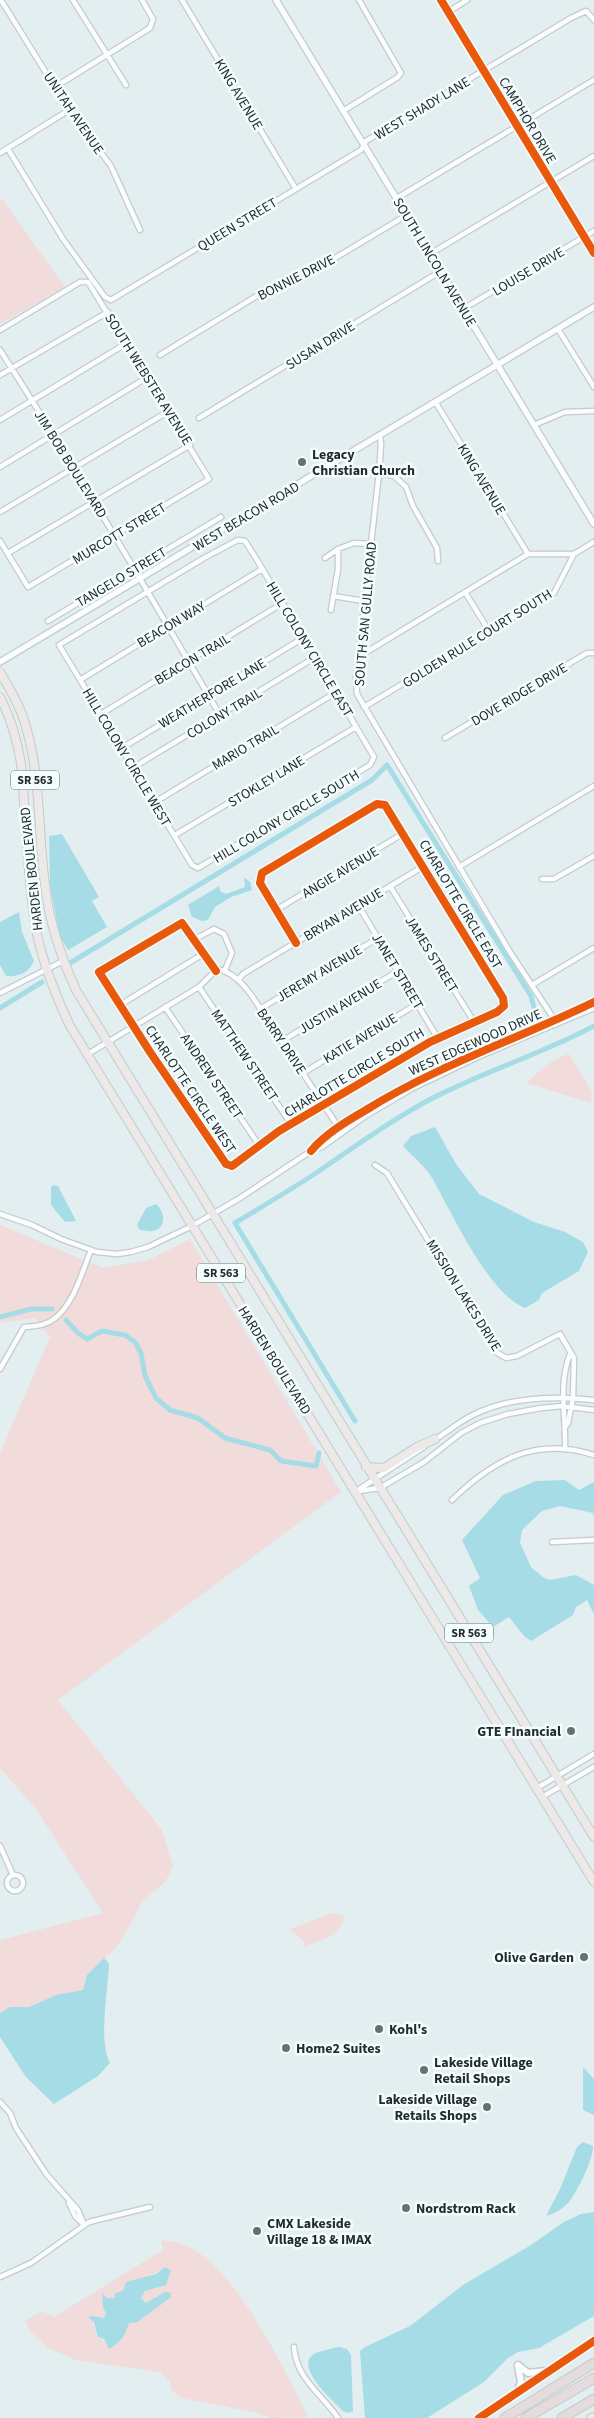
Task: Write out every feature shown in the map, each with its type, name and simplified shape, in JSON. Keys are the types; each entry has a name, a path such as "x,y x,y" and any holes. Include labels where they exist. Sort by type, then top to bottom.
{"highway":[{"path":"505,2418 594,2364"},
{"path":"526,2418 594,2378"},
{"path":"562,2418 594,2399"}],"main road":[{"name":"HARDEN BOULEVARD","path":"0,672 17,702 27,728 36,787 45,886 56,941 76,990 594,1837"},
{"name":"HARDEN BOULEVARD","path":"0,697 7,711 21,763 35,924 58,1000 88,1054 192,1226 593,1880"},
{"path":"21,763 28,783 30,786 36,787"},
{"path":"366,1467 384,1468 417,1447 435,1440"},
{"path":"479,2418 594,2341"},
{"path":"517,2393 521,2382 518,2365 529,2374 552,2369"}],"street":[{"name":"UNITAH AVENUE","path":"1,0 69,110 111,166 140,230"},
{"path":"73,0 126,85"},
{"path":"55,87 150,28 153,22 142,0"},
{"name":"KING AVENUE","path":"182,0 296,189"},
{"name":"SOUTH LINCOLN AVENUE","path":"276,0 594,524"},
{"path":"343,111 398,77 401,73 359,0"},
{"name":"CAMPHOR DRIVE","path":"441,0 594,253"},
{"path":"448,12 467,0"},
{"name":"WEST SHADY LANE","path":"364,146 366,141 586,11 594,20"},
{"path":"397,198 594,80"},
{"path":"0,153 69,110"},
{"name":"QUEEN STREET","path":"8,149 72,252 109,299 114,299 364,146"},
{"path":"430,254 594,156"},
{"name":"BONNIE DRIVE","path":"160,355 284,280 320,267 407,215"},
{"name":"LOUISE DRIVE","path":"463,310 594,232"},
{"name":"SUSAN DRIVE","path":"199,418 441,271"},
{"name":"SOUTH WEBSTER AVENUE","path":"0,330 80,282 86,281 91,284 209,479"},
{"name":"WEST BEACON ROAD","path":"0,662 594,307"},
{"path":"0,375 108,312"},
{"path":"558,329 594,387"},
{"path":"0,420 128,343"},
{"name":"JIM BOB BOULEVARD","path":"0,350 115,535 139,580 220,715"},
{"path":"0,466 148,377"},
{"name":"KING AVENUE","path":"436,403 528,554"},
{"path":"0,512 169,411"},
{"path":"534,426 565,412 594,411"},
{"name":"SOUTH SAN GULLY ROAD","path":"380,435 382,445 356,688 364,707 554,1023"},
{"path":"0,541 8,553 190,445"},
{"path":"379,472 394,476 406,488 413,506 437,548 438,561"},
{"name":"MURCOTT STREET","path":"8,553 28,587 209,479"},
{"name":"TANGELO STREET","path":"48,621 221,517"},
{"name":"HILL COLONY CIRCLE EAST","path":"146,592 204,558 238,540 243,540 283,603 374,757 374,760"},
{"path":"359,653 365,652 528,554 574,554 594,542"},
{"path":"325,558 338,549 354,543 370,544"},
{"path":"331,610 338,569 338,549"},
{"name":"GOLDEN RULE COURT SOUTH","path":"364,707 554,593 574,554"},
{"name":"BEACON WAY","path":"80,680 262,569"},
{"name":"HILL COLONY CIRCLE WEST","path":"146,592 59,644 192,865 197,868"},
{"path":"465,592 489,631"},
{"path":"333,596 364,601"},
{"name":"BEACON TRAIL","path":"101,714 283,603"},
{"name":"WEATHERFORE LANE","path":"122,748 302,638"},
{"name":"DOVE RIDGE DRIVE","path":"445,738 587,653 594,653"},
{"name":"COLONY TRAIL","path":"134,767 314,658"},
{"name":"MARIO TRAIL","path":"155,802 335,693"},
{"name":"STOKLEY LANE","path":"175,836 356,727"},
{"name":"HILL COLONY CIRCLE SOUTH","path":"197,868 206,865 370,765 374,760"},
{"path":"460,867 594,786"},
{"name":"CHARLOTTE CIRCLE EAST","path":"276,910 259,880 262,873 377,804 385,805 503,998 504,1006 500,1010"},
{"name":"ANGIE AVENUE","path":"276,910 404,834"},
{"path":"542,879 554,879 594,856"},
{"name":"BRYAN AVENUE","path":"238,980 243,974 424,866"},
{"name":"JAMES STREET","path":"390,886 474,1022"},
{"name":"JANET STREET","path":"358,905 437,1037"},
{"path":"276,910 296,942"},
{"name":"CHARLOTTE CIRCLE WEST","path":"193,940 182,923 99,972 133,1026 229,1166"},
{"path":"88,1054 199,987 216,971 217,969 225,970 232,953 224,934 214,929 193,940 216,971"},
{"name":"JEREMY AVENUE","path":"260,1009 378,938"},
{"path":"532,985 594,948"},
{"path":"120,1006 202,954"},
{"path":"0,993 63,960"},
{"name":"BARRY DRIVE","path":"225,970 238,980 260,1009 339,1128"},
{"name":"JUSTIN AVENUE","path":"282,1040 398,971"},
{"name":"MATTHEW STREET","path":"199,987 291,1124"},
{"name":"WEST EDGEWOOD DRIVE","path":"0,1214 32,1224 62,1239 91,1250 117,1254 148,1247 212,1214 311,1151 322,1147 367,1115 413,1088 554,1023 594,1002"},
{"name":"KATIE AVENUE","path":"303,1073 417,1004"},
{"name":"ANDREW STREET","path":"166,1007 259,1145"},
{"name":"WEST EDGEWOOD DRIVE","path":"311,1151 318,1142 374,1105 438,1070 473,1053 594,1008"},
{"name":"CHARLOTTE CIRCLE SOUTH","path":"229,1166 238,1164 259,1145 291,1124 437,1037 500,1010"},
{"name":"MISSION LAKES DRIVE","path":"375,1165 387,1173 496,1352 506,1358 517,1356 560,1334 574,1358 573,1398 566,1426"},
{"path":"0,1370 24,1327 40,1325 53,1320 63,1309 76,1286 91,1250"},
{"name":"MISSION LAKES DRIVE","path":"565,1448 564,1370 570,1354"},
{"path":"565,1377 573,1378"},
{"path":"355,1492 466,1418 482,1411 512,1403 564,1398 594,1400"},
{"path":"355,1492 380,1488 424,1462 461,1433 480,1423 524,1410 563,1406 594,1410"},
{"path":"452,1500 477,1477 504,1460 526,1452 565,1448 594,1456"},
{"path":"552,1542 594,1540"},
{"path":"537,1788 594,1754"},
{"path":"542,1797 594,1767"},
{"path":"0,1846 12,1875"},
{"path":"0,2102 10,2113 16,2128 47,2175 78,2210 84,2225"},
{"path":"0,2277 31,2264 84,2225 97,2219 150,2207"},
{"path":"294,2347 296,2360 306,2380 338,2418"}],"shaded area":[{"path":"2,199 65,287 0,324 0,200"},
{"path":"569,1054 592,1092 591,1103 526,1083 551,1062"},
{"path":"0,1225 103,1268 148,1260 190,1239 341,1492 58,1700 162,1830 173,1867 165,1882 141,1902 135,1917 115,1949 87,1975 83,1990 56,1995 29,2007 10,2007 0,2013 0,1940 103,1913 36,1809 0,1768 0,1453 50,1337 35,1318 0,1323"},
{"path":"332,1913 344,1916 339,1928 329,1936 305,1947 304,1942 290,1929"},
{"path":"161,2240 184,2245 206,2258 224,2276 257,2322 308,2417 272,2418 257,2413 181,2398 171,2390 170,2382 160,2372 75,2360 47,2347 30,2331 25,2321 42,2311 54,2317 163,2250","holes":["165,2267 171,2270 166,2285 152,2288 142,2294 141,2298 146,2303 159,2295 152,2309 144,2317 129,2323 116,2345 109,2349 97,2334 92,2316 103,2318 106,2313 103,2307 102,2294 107,2298 116,2298 116,2292 123,2292 137,2280 160,2271"]}],"water":[{"path":"62,834 99,897 92,901 107,927 68,950 60,937 50,886 49,836"},
{"path":"244,877 250,882 252,890 231,897 215,907 208,920 202,921 192,917 188,905 219,886 221,892 226,894 245,887"},
{"path":"19,912 22,932 34,961 29,969 23,973 15,976 6,976 0,965 0,922"},
{"path":"435,1127 456,1164 479,1194 534,1222 565,1232 583,1242 588,1252 579,1271 542,1293 539,1300 525,1308 511,1300 498,1287 472,1250 432,1178 403,1146 411,1136"},
{"path":"54,1185 58,1186 76,1221 65,1222 51,1205 51,1187"},
{"path":"156,1204 163,1215 161,1226 152,1231 140,1230 137,1225 146,1208"},
{"path":"565,1480 579,1490 594,1482 594,1518 593,1513 560,1506 542,1511 522,1530 520,1543 531,1567 544,1578 550,1580 576,1575 594,1585 594,1614 587,1600 576,1607 573,1615 531,1641 524,1636 509,1617 493,1627 478,1610 469,1586 480,1578 462,1540 503,1495 536,1481"},
{"path":"104,1958 109,1964 104,2029 106,2053 110,2063 98,2076 54,2104 26,2077 0,2037 0,2013 10,2007 29,2007 56,1995 83,1990 87,1975"},
{"path":"583,2067 594,2079 594,2115 583,2110"},
{"path":"583,2142 593,2146 593,2151 580,2183 562,2209 546,2216 560,2189 577,2147"},
{"path":"594,2212 594,2316 539,2348 518,2352 508,2358 484,2382 427,2418 365,2418 360,2351 410,2326 463,2285 531,2245 564,2222 581,2214"},
{"path":"165,2267 171,2270 166,2285 145,2291 141,2298 146,2303 165,2292 171,2293 170,2298 137,2322 129,2323 122,2338 109,2349 104,2339 98,2337 94,2322 88,2317 104,2318 106,2313 103,2307 102,2293 107,2298 115,2298 115,2293 123,2291 126,2282 156,2274"},
{"path":"339,2347 347,2349 351,2355 353,2411 348,2413 343,2411 323,2391 311,2374 308,2365 310,2358 316,2353"}],"waterway":[{"path":"70,963 372,780 387,765 531,996 534,1008"},
{"path":"0,1008 42,982"},
{"path":"355,1421 235,1223 427,1101 594,1026"},
{"path":"0,1317 31,1309 52,1309"},
{"path":"66,1320 78,1333 87,1339 102,1331 125,1335 135,1342 141,1353 145,1376 156,1398 170,1410 198,1418 225,1438 270,1450 281,1461 316,1466 319,1453"}],"cycle path":[{"path":"441,0 594,253"},
{"path":"216,971 182,923 99,972 150,1052 226,1164 232,1166 279,1131 430,1042 497,1012 504,1006 503,998 385,805 377,804 262,873 260,883 296,943"},
{"path":"311,1151 337,1128 421,1079 594,1002"},
{"path":"479,2418 594,2341"}],"place":[{"name":"Legacy Christian Church","path":"302,462"},
{"name":"GTE FInancial","path":"571,1731"},
{"name":"Olive Garden","path":"584,1957"},
{"name":"Kohl's","path":"379,2029"},
{"name":"Home2 Suites","path":"286,2048"},
{"name":"Lakeside Village Retail Shops","path":"424,2070"},
{"name":"Lakeside Village Retails Shops","path":"487,2107"},
{"name":"Nordstrom Rack","path":"406,2208"},
{"name":"CMX Lakeside Village 18 & IMAX","path":"257,2231"}]}
